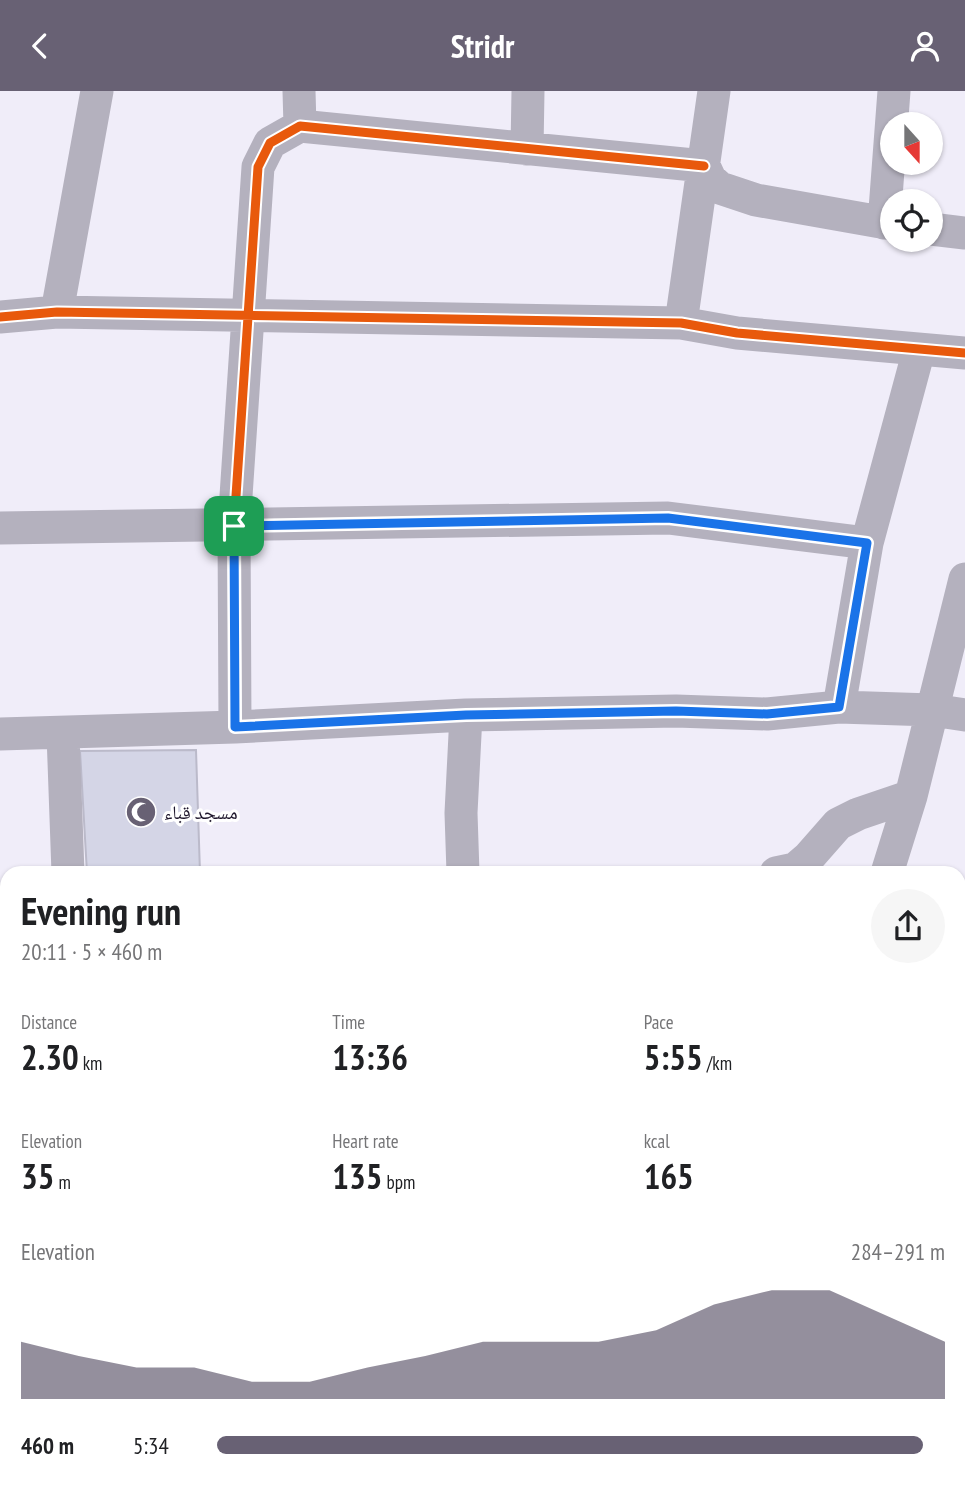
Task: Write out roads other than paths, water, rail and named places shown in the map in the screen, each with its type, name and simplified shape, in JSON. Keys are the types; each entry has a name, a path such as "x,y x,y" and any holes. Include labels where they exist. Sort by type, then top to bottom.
{"street":[{"path":"57,312 97,91"},
{"path":"299,91 300,126"},
{"path":"527,149 528,91"},
{"path":"681,323 715,91"},
{"path":"890,189 894,91"},
{"path":"235,727 234,526 258,167 270,143 300,126 704,166"},
{"path":"704,166 710,179 720,188 756,199 880,222"},
{"path":"943,230 965,233"},
{"path":"0,317 57,312 681,323 737,333 965,353"},
{"path":"839,707 867,543 919,350"},
{"path":"0,528 668,518 867,543"},
{"path":"889,866 911,796 965,579"},
{"path":"0,734 235,727 466,715 676,711 767,714 839,707 932,709 965,715"},
{"path":"463,866 461,813 466,715"},
{"path":"63,734 68,866"},
{"path":"798,866 838,824 858,814 911,796"}],"place":[{"name":"مسجد قباء","path":"141,812"}]}
